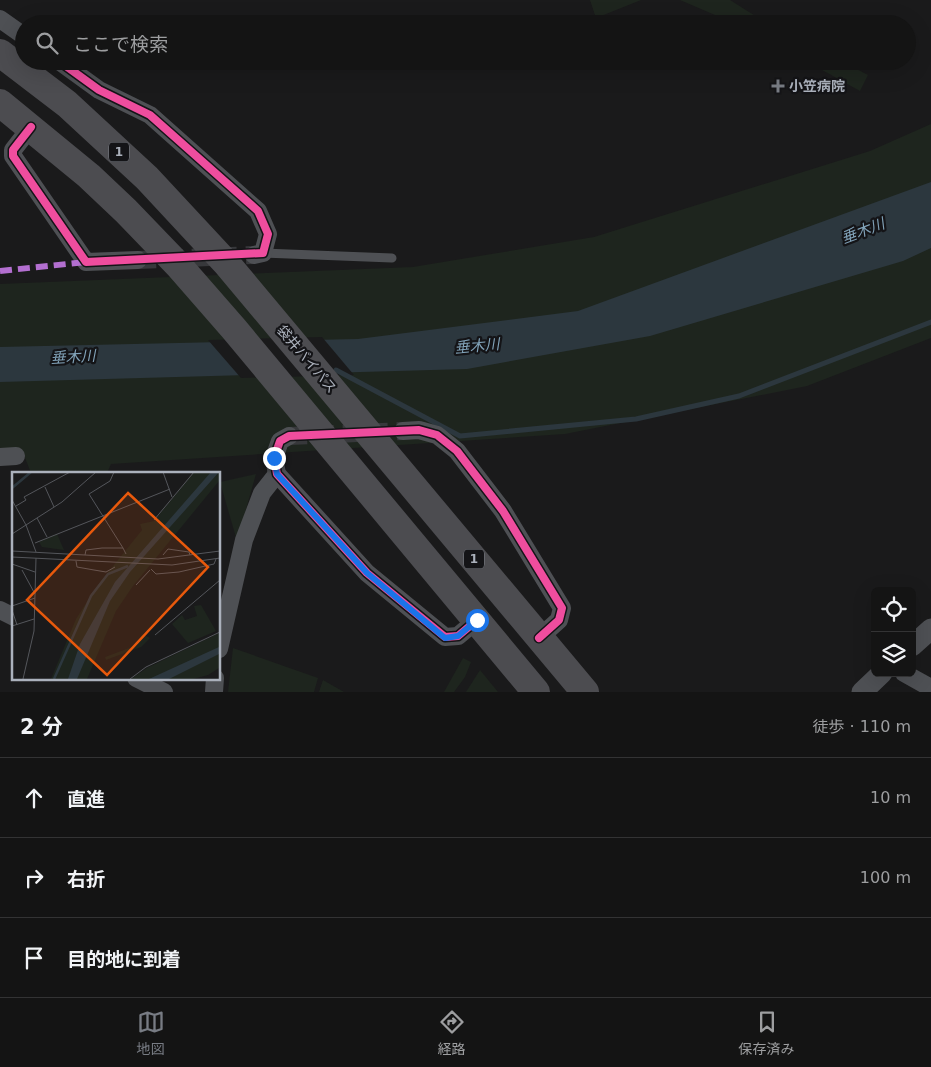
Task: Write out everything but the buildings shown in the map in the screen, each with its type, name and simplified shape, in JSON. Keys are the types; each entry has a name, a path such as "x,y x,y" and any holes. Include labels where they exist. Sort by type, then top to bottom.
{"highway":[{"name":"袋井バイパス","path":"0,53 15,65"},
{"name":"袋井バイパス","path":"22,70 66,104 140,171 227,264 585,692"},
{"path":"0,103 31,127 126,211 179,266 536,692"}],"street":[{"path":"0,19 15,30"},
{"path":"72,70 100,90 150,114 258,211 268,234 259,255"},
{"path":"31,127 13,150 13,156 86,262 138,260"},
{"path":"403,431 419,430 436,436 456,451 503,511 562,608 559,620 540,638"},
{"path":"290,436 280,441 274,458 277,474 367,573 445,638 458,636 477,620"},
{"path":"220,645 244,540 262,493 277,474"},
{"path":"0,610 12,616"},
{"path":"916,642 931,629"},
{"path":"911,677 931,688"},
{"path":"140,680 164,692"}],"lane":[{"path":"259,255 392,258"}],"shaded area":[{"path":"590,0 641,0 604,15 595,15"},
{"path":"680,0 730,0 754,15 715,15"},
{"path":"822,70 858,70 868,75 860,91"},
{"path":"931,124 931,338 807,386 565,434 111,464 107,472 31,472 22,450 0,452 0,284 413,267 594,237 870,151"},
{"path":"256,474 237,541 220,482"},
{"path":"233,648 318,678 314,692 228,692"},
{"path":"463,658 471,662 465,677 454,692 444,692"},
{"path":"480,670 498,692 466,692"},
{"path":"323,680 344,692 319,692"}],"water":[{"name":"垂木川","path":"931,182 931,248 903,261 650,336 467,369 0,382 0,347 358,339 578,311"}],"pier":[{"path":"322,337 354,375 241,378 208,340"}],"waterway":[{"path":"336,370 460,436 636,419 739,396 931,322"}],"tunnel":[{"path":"138,260 254,255"},
{"path":"289,436 403,431"}],"marked path":[{"path":"0,271 86,262"}],"cycle path":[{"path":"31,127 13,150 13,156 86,262 263,253 268,234 258,211 150,115 99,90 71,70"},
{"path":"477,620 458,636 445,637 367,573 277,474 274,458 280,441 289,436 419,430 437,435 457,451 503,511 562,608 559,620 539,638"}],"place":[{"name":"小笠病院","path":"778,86"}],"route":[{"path":"274,458 277,474 367,573 445,638 458,636 477,620"}]}
